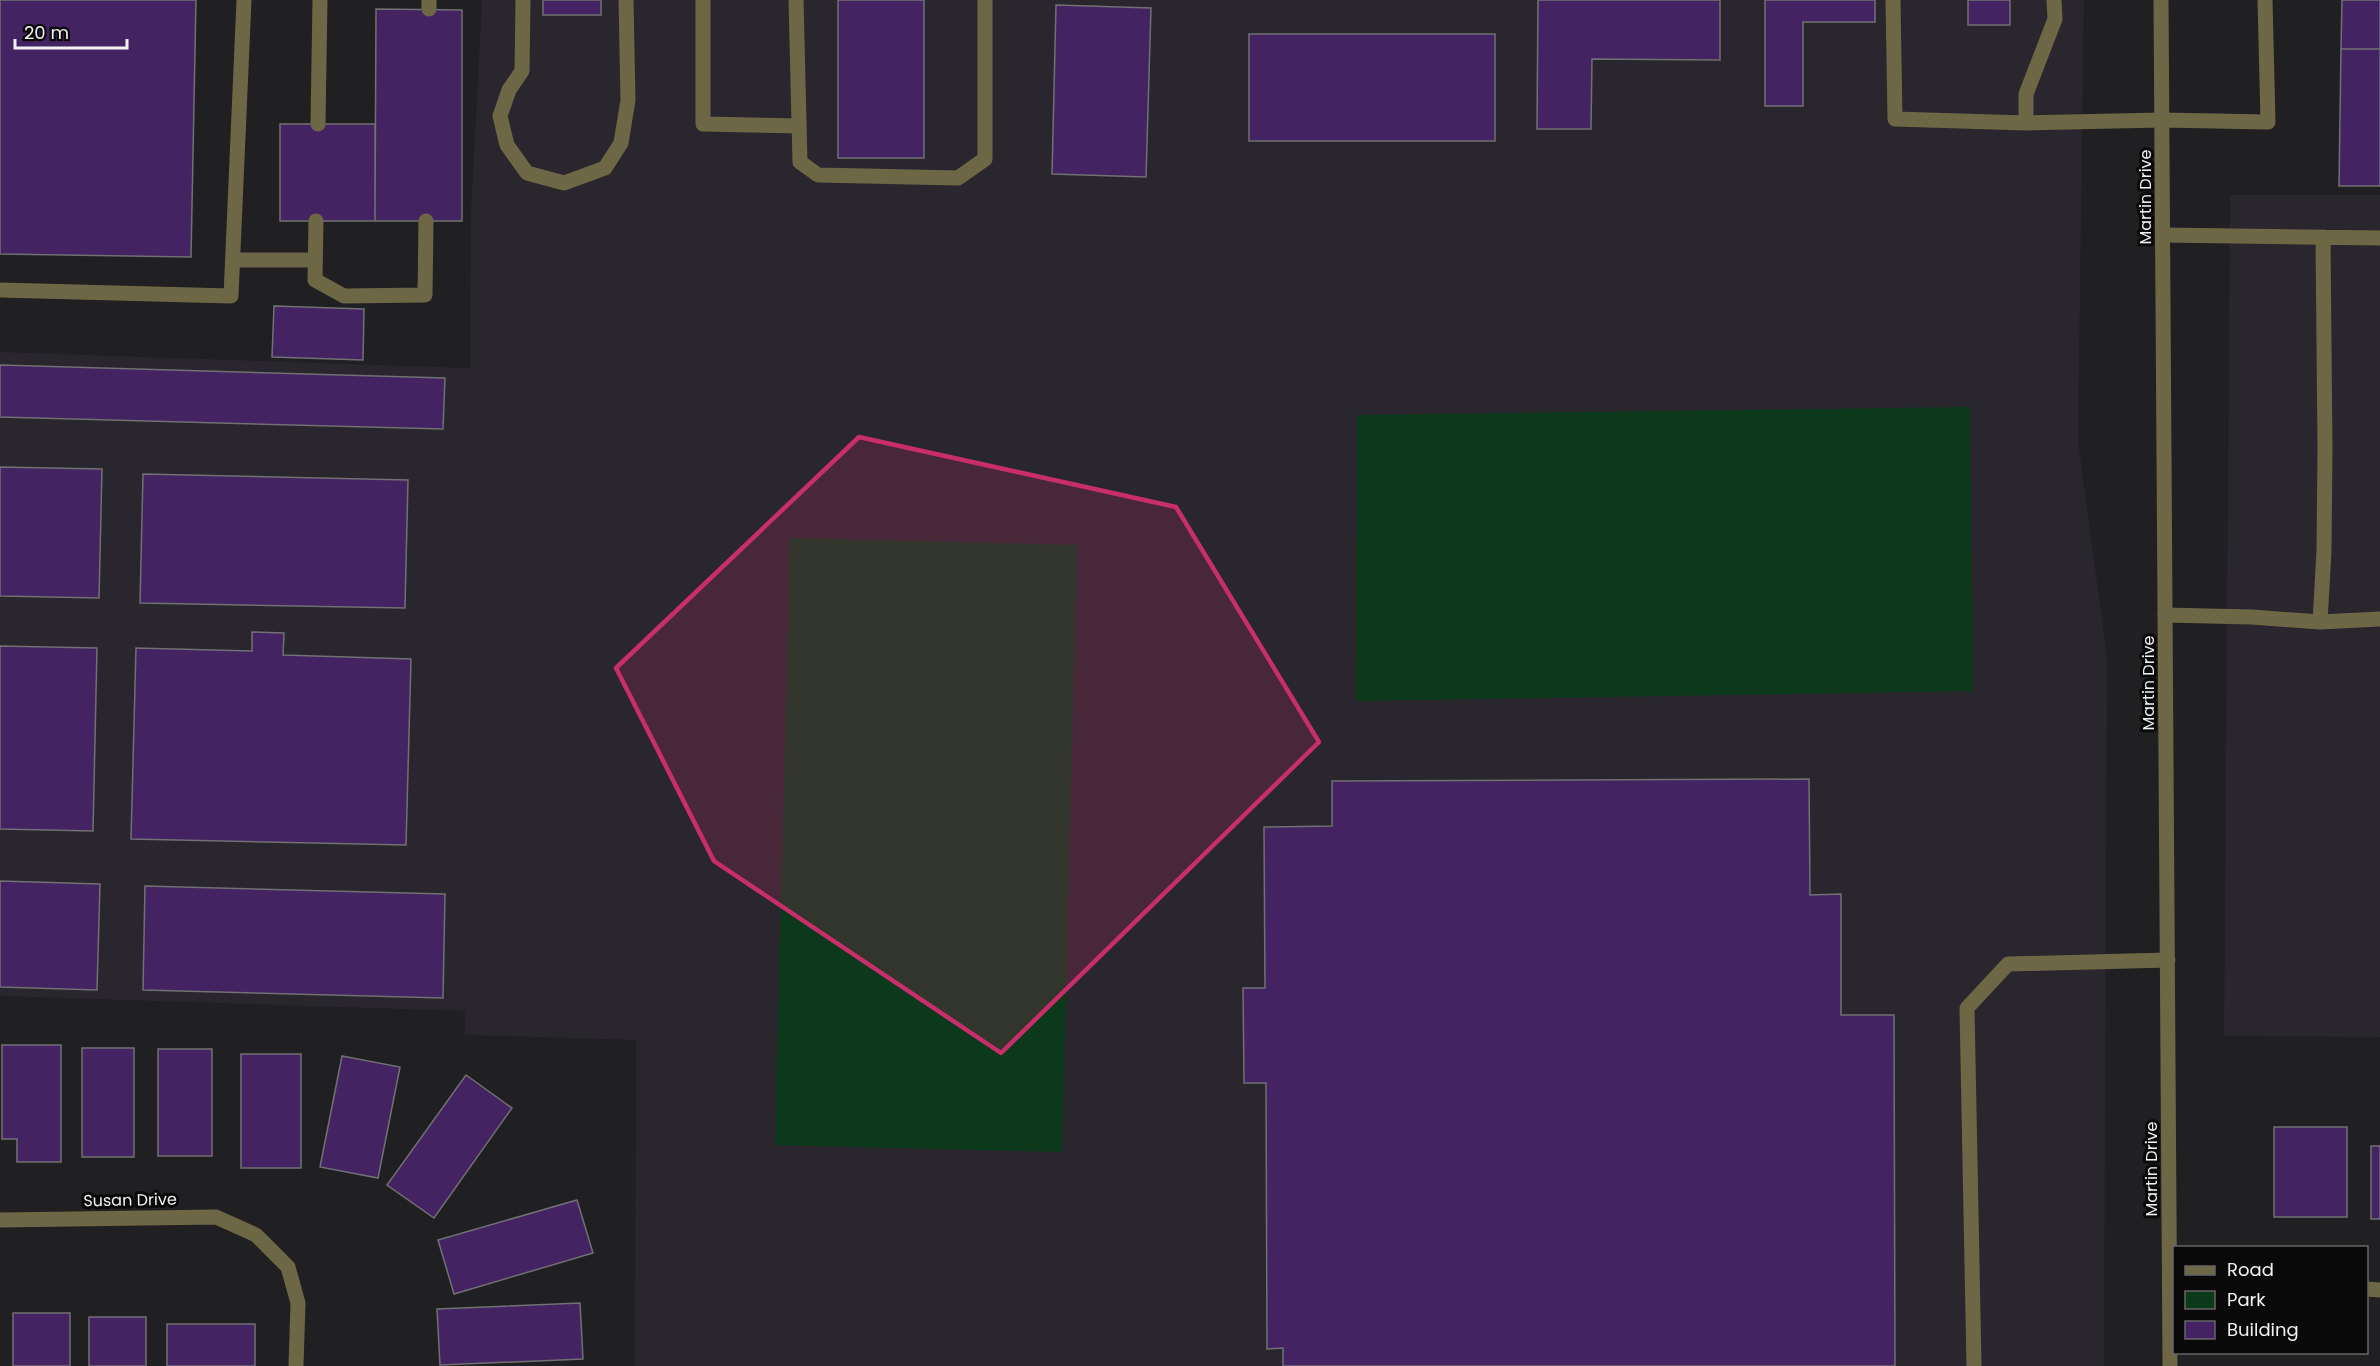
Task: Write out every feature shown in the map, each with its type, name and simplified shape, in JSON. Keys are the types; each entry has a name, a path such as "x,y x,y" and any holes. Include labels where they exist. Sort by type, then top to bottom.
{"street":[{"path":"0,290 231,296 244,0"},
{"path":"318,124 320,0"},
{"path":"523,0 522,71 509,90 500,116 507,145 527,173 564,183 605,168 621,143 628,99 626,0"},
{"path":"703,0 703,124 799,126"},
{"path":"796,0 800,162 818,175 958,178 985,159 985,0"},
{"path":"1893,0 1895,119 2026,123 2162,120 2268,122 2265,0"},
{"path":"2026,123 2026,94 2055,19 2054,0"},
{"name":"Martin Drive","path":"2161,0 2172,1291 2170,1366"},
{"path":"316,221 315,280 344,296 425,295 426,221"},
{"path":"2163,235 2380,238"},
{"path":"2320,622 2325,471 2323,237"},
{"path":"234,260 315,260"},
{"path":"2165,615 2252,617 2320,622 2380,619"},
{"path":"1974,1366 1967,1008 2008,964 2168,960"},
{"name":"Susan Drive","path":"0,1220 216,1218 256,1235 288,1267 298,1303 296,1366"}],"highlighted area":[{"path":"859,437 1176,507 1319,742 1001,1053 714,861 616,668"}],"shaded area":[{"path":"482,0 2084,0 2078,441 2107,657 2104,1366 635,1366 636,1040 465,1035 465,1011 0,996 0,352 470,368 471,211"},
{"path":"2230,195 2380,195 2380,1037 2224,1036"}],"green space":[{"path":"1970,407 1973,691 1356,701 1357,415"},
{"path":"790,538 1077,545 1062,1152 775,1145"}],"building":[{"path":"0,0 196,0 191,257 0,254"},
{"path":"543,0 601,0 601,15 543,15"},
{"path":"838,0 924,0 924,158 838,158"},
{"path":"1538,0 1720,0 1720,60 1592,59 1591,129 1537,129"},
{"path":"1765,0 1875,0 1875,22 1803,22 1803,106 1765,106"},
{"path":"1968,0 2010,0 2010,25 1968,25"},
{"path":"2342,0 2380,0 2380,49 2341,49"},
{"path":"1056,5 1151,8 1146,177 1052,174"},
{"path":"376,9 462,10 462,221 375,221"},
{"path":"1249,34 1495,34 1495,141 1249,141"},
{"path":"2341,49 2380,49 2380,186 2339,186"},
{"path":"280,124 375,124 375,221 280,221"},
{"path":"274,306 364,309 363,360 272,357"},
{"path":"0,365 445,378 443,429 0,417"},
{"path":"0,467 102,469 99,598 0,596"},
{"path":"143,474 408,480 405,608 140,603"},
{"path":"252,632 284,633 283,655 411,659 406,845 131,839 136,648 252,651"},
{"path":"0,646 97,648 93,831 0,829"},
{"path":"1809,779 1810,895 1841,894 1841,1015 1894,1015 1895,1366 1283,1366 1283,1348 1267,1349 1266,1083 1244,1083 1243,988 1265,988 1264,827 1332,826 1332,781"},
{"path":"0,881 100,884 97,990 0,987"},
{"path":"145,886 445,894 443,998 143,990"},
{"path":"2,1045 61,1045 61,1162 17,1162 17,1139 2,1139"},
{"path":"82,1048 134,1048 134,1157 82,1157"},
{"path":"158,1049 212,1049 212,1156 158,1156"},
{"path":"241,1054 301,1054 301,1168 241,1168"},
{"path":"342,1056 400,1067 378,1178 320,1167"},
{"path":"466,1075 512,1108 434,1218 387,1185"},
{"path":"2274,1127 2347,1127 2347,1217 2274,1217"},
{"path":"2371,1146 2380,1146 2380,1219 2371,1219"},
{"path":"577,1200 593,1253 454,1294 438,1240"},
{"path":"580,1303 583,1359 440,1365 437,1309"},
{"path":"13,1313 70,1313 70,1366 13,1366"},
{"path":"89,1317 146,1317 146,1366 89,1366"},
{"path":"167,1324 255,1324 255,1366 167,1366"}]}
